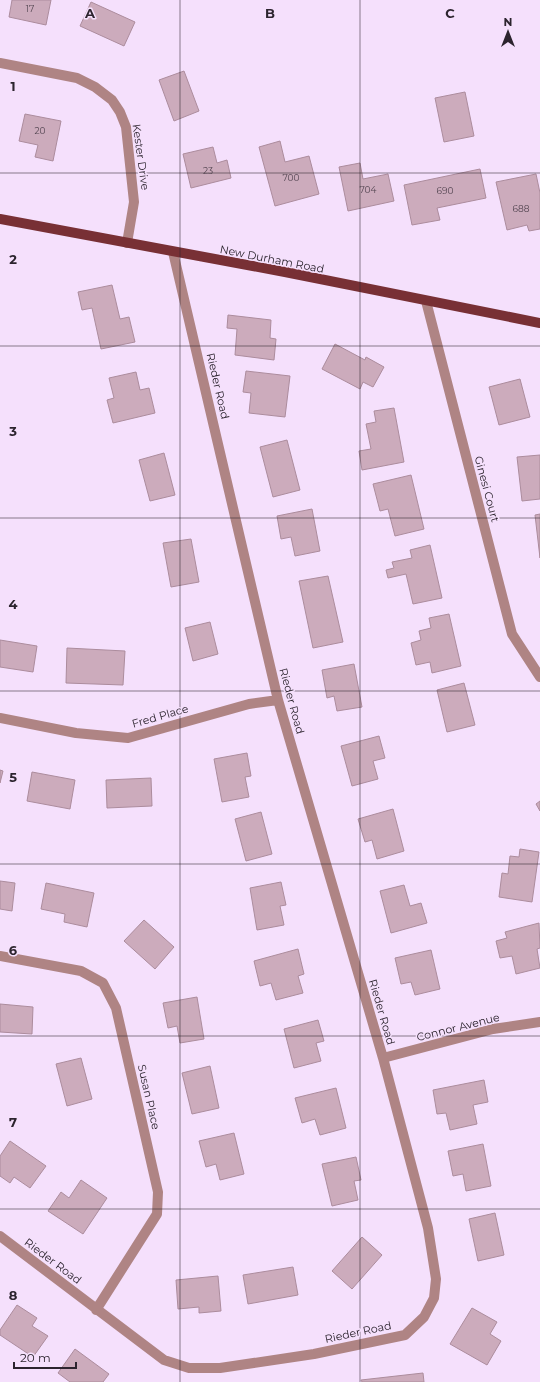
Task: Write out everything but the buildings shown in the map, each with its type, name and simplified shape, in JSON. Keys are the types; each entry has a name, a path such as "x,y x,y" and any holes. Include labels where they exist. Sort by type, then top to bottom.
{"main road":[{"name":"New Durham Road","path":"0,219 540,323"}],"street":[{"name":"Kester Drive","path":"0,63 77,78 95,87 112,100 120,112 126,127 134,202 127,243"},
{"name":"Rieder Road","path":"0,1236 164,1360 190,1368 220,1368 314,1354 405,1335 424,1317 434,1298 436,1278 428,1228 383,1058 278,700 173,252"},
{"name":"Ginesi Court","path":"426,301 512,634 540,677"},
{"name":"Fred Place","path":"0,718 76,734 128,738 249,704 278,700"},
{"name":"Susan Place","path":"0,956 81,971 103,983 116,1008 158,1192 157,1214 96,1310"},
{"name":"Connor Avenue","path":"383,1058 493,1029 540,1022"}]}
